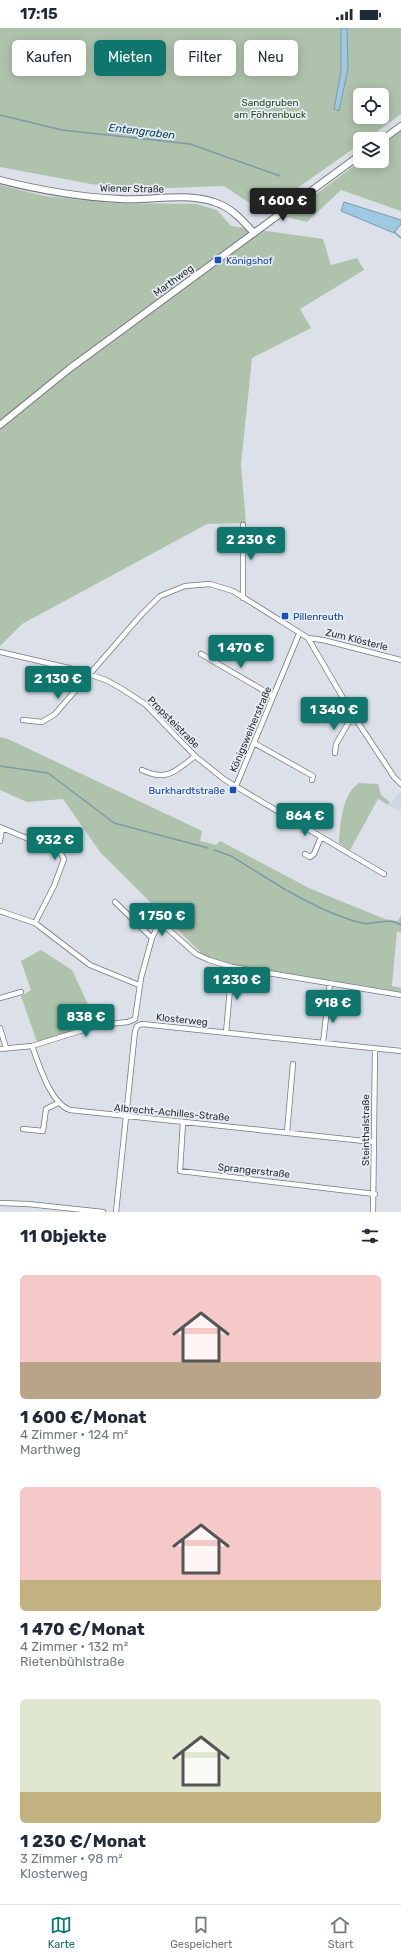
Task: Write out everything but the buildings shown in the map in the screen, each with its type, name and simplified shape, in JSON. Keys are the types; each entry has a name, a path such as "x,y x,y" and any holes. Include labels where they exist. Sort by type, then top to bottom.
{"main road":[{"path":"389,135 401,126"},
{"name":"Marthweg","path":"0,424 69,369 353,160"},
{"name":"Wiener Straße","path":"0,180 49,191 100,198 134,200 190,198 208,200 232,211 254,233"}],"street":[{"path":"243,525 243,598"},
{"name":"Zum Klösterle","path":"23,720 37,723 50,718 60,710 89,675 160,596 176,588 198,584 221,587 233,591 308,638 323,640 401,660"},
{"name":"Königsweiherstraße","path":"236,786 300,634"},
{"path":"308,638 353,715 390,771 401,784"},
{"name":"Propsteistraße","path":"0,652 73,669 106,680 145,704 196,756 225,780 384,874"},
{"path":"202,654 273,696"},
{"path":"335,753 336,744 353,715"},
{"path":"254,743 313,776 312,780"},
{"path":"142,770 151,775 168,776 196,756"},
{"path":"0,841 1,827 60,852 64,858 54,886 35,923"},
{"path":"305,854 310,857 314,854 321,837"},
{"path":"115,902 152,938"},
{"path":"0,911 35,923 90,965 139,985"},
{"path":"0,1049 32,1046 99,1025 135,1020 139,985 152,938 160,922 196,954 209,960 232,967 401,995"},
{"path":"226,1033 232,967"},
{"path":"323,1043 330,983"},
{"path":"0,998 21,992"},
{"name":"Klosterweg","path":"126,1117 135,1031 137,1026 142,1024 401,1051"},
{"path":"0,1028 6,1048"},
{"path":"23,1129 43,1131 46,1109 58,1102 46,1080 32,1046"},
{"name":"Steinthalstraße","path":"373,1212 375,1194 374,1049"},
{"path":"287,1132 293,1064"},
{"name":"Albrecht-Achilles-Straße","path":"58,1102 62,1108 70,1110 374,1142"},
{"path":"116,1212 126,1117"},
{"name":"Sprangerstraße","path":"182,1122 180,1171 375,1194"},
{"path":"0,1203 28,1204 103,1212"}],"shaded area":[{"path":"401,791 401,813 389,805"}],"green space":[{"name":"Sandgruben am Föhrenbuck","path":"0,28 401,28 401,114 389,123 389,88 353,88 353,124 387,124 377,132 353,132 353,149 269,208 248,202 224,186 141,189 91,184 0,167"},
{"path":"401,130 401,211 341,190 307,222 286,217 353,166 353,168 389,168 389,139"},
{"path":"0,185 45,196 109,203 196,204 217,210 231,226 323,239 331,265 357,258 364,270 300,309 311,328 252,358 241,464 246,523 207,524 22,624 0,646"},
{"path":"0,737 8,739 202,831 200,841 216,845 220,841 311,889 385,919 398,921 401,916 401,933 397,931 392,986 401,988 401,992 208,960 100,852 63,799 27,802 0,790"},
{"path":"359,783 378,784 381,795 390,802 388,805 378,799 350,850 339,843 341,819 345,802 349,794"},
{"path":"41,950 72,970 97,1024 37,1042 21,996 31,990 21,961"}],"water":[{"path":"341,28 347,28 348,68 339,111 334,109 341,72"},
{"path":"344,202 401,220 401,224 394,233 341,211"}],"waterway":[{"name":"Entengraben","path":"0,115 62,130 190,144 280,176"},
{"name":"Entengraben","path":"394,232 401,238"},
{"path":"0,766 48,773 114,823 208,848"},
{"path":"214,850 231,856 286,890"},
{"path":"288,891 324,910 352,920 367,924 391,921 401,925"}],"place":[{"name":"Königshof","path":"218,260"},
{"name":"Pillenreuth","path":"285,616"},
{"name":"Burkhardtstraße","path":"233,790"}]}
